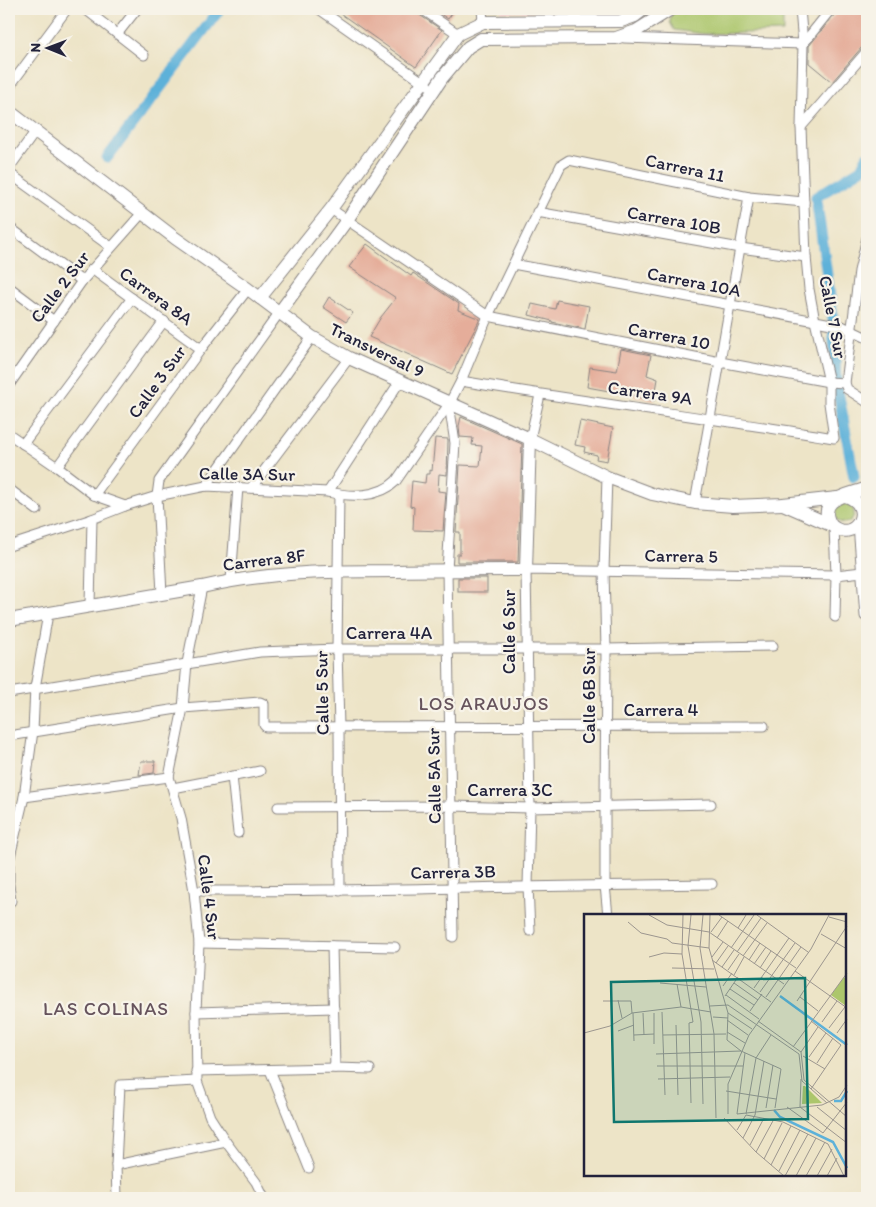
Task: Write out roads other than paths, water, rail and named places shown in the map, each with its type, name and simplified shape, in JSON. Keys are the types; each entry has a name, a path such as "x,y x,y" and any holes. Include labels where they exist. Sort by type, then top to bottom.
{"street":[{"path":"9,87 68,9"},
{"path":"86,9 144,55"},
{"path":"118,34 137,9"},
{"path":"319,9 435,90"},
{"path":"422,9 458,34"},
{"path":"482,9 483,22"},
{"path":"260,298 331,209 458,34 483,22 621,21 635,16 644,9"},
{"path":"616,38 636,31 671,9"},
{"name":"Calle 7 Sur","path":"800,9 803,44 801,127 809,289 815,322 838,384"},
{"path":"162,594 157,496 159,481 347,220 435,90 468,48 481,39 616,38 803,44 831,9"},
{"path":"801,127 867,50"},
{"name":"Transversal 9","path":"9,111 176,238 312,337 349,358 530,439 607,477 652,494 694,503 732,506 783,504 841,497 867,488"},
{"path":"9,168 36,132"},
{"name":"Carrera 11","path":"561,165 569,160 749,198 804,202"},
{"name":"Calle 3A Sur","path":"9,546 157,496 206,486 339,494 377,493 388,488 396,481 449,404 461,381 488,316 561,165"},
{"path":"9,173 111,247"},
{"path":"694,503 749,198"},
{"path":"331,209 488,316"},
{"name":"Calle 2 Sur","path":"9,385 82,281 143,212"},
{"name":"Carrera 10B","path":"537,212 740,248 806,257"},
{"path":"9,227 82,281"},
{"name":"Calle 7 Sur","path":"834,438 830,404 838,384 852,330 863,273 867,238"},
{"name":"Carrera 10A","path":"513,264 842,326 867,338"},
{"name":"Carrera 8A","path":"92,269 201,349"},
{"path":"9,287 54,322"},
{"name":"Calle 3 Sur","path":"94,496 201,349 248,289"},
{"path":"23,444 132,298"},
{"name":"Carrera 10","path":"488,316 838,384 867,402"},
{"path":"57,467 164,321"},
{"path":"206,486 312,337"},
{"path":"252,488 349,358"},
{"path":"328,492 400,381"},
{"name":"Carrera 9A","path":"461,381 540,395 710,418 834,438"},
{"name":"Calle 6 Sur","path":"530,930 528,886 530,808 527,728 526,570 530,439 540,395"},
{"name":"Calle 5A Sur","path":"449,404 455,443 447,570 453,937"},
{"path":"9,434 57,467 94,496 125,506"},
{"name":"Calle 6B Sur","path":"607,477 604,571 606,649 605,885 608,914"},
{"path":"230,580 238,487"},
{"path":"9,489 37,510"},
{"name":"Calle 5 Sur","path":"339,494 337,649 340,891"},
{"path":"835,617 836,575 833,527 827,513 828,507 841,497 852,498 861,507 865,616"},
{"name":"Transversal 9","path":"783,504 833,527"},
{"path":"90,606 92,519"},
{"path":"833,527 849,531 862,520"},
{"name":"Carrera 8F","path":"9,620 202,587 230,580 279,574 338,571 526,570"},
{"name":"Carrera 5","path":"526,570 836,575 862,572"},
{"path":"24,796 169,777 183,708 187,663 202,587"},
{"path":"9,880 9,861 24,796 33,731 35,688 48,614"},
{"name":"Carrera 4A","path":"9,692 260,652 337,649 606,649 772,646"},
{"path":"9,736 183,708 260,702 264,704 264,725 266,727 527,728"},
{"name":"Carrera 4","path":"527,728 764,726"},
{"path":"173,788 260,771"},
{"path":"232,776 238,833"},
{"name":"Calle 4 Sur","path":"169,777 181,818 194,891 200,943 196,1012 197,1081 210,1116 226,1142 256,1182 264,1198"},
{"name":"Carrera 3C","path":"278,807 452,806 530,808 712,804"},
{"name":"Carrera 3B","path":"194,891 340,891 712,884"},
{"path":"9,885 11,901"},
{"path":"200,943 395,947"},
{"path":"332,946 335,1068"},
{"path":"196,1012 334,1008"},
{"path":"196,1071 370,1069"},
{"path":"270,1070 308,1168"},
{"path":"117,1198 116,1165 120,1085 197,1081"},
{"path":"116,1165 226,1142"}],"waterway":[{"path":"107,158 220,9"},
{"path":"854,477 836,380 833,318 816,197 861,169 867,157"}],"district":[{"name":"LOS ARAUJOS","path":"484,703"},
{"name":"LAS COLINAS","path":"106,1008"}]}
